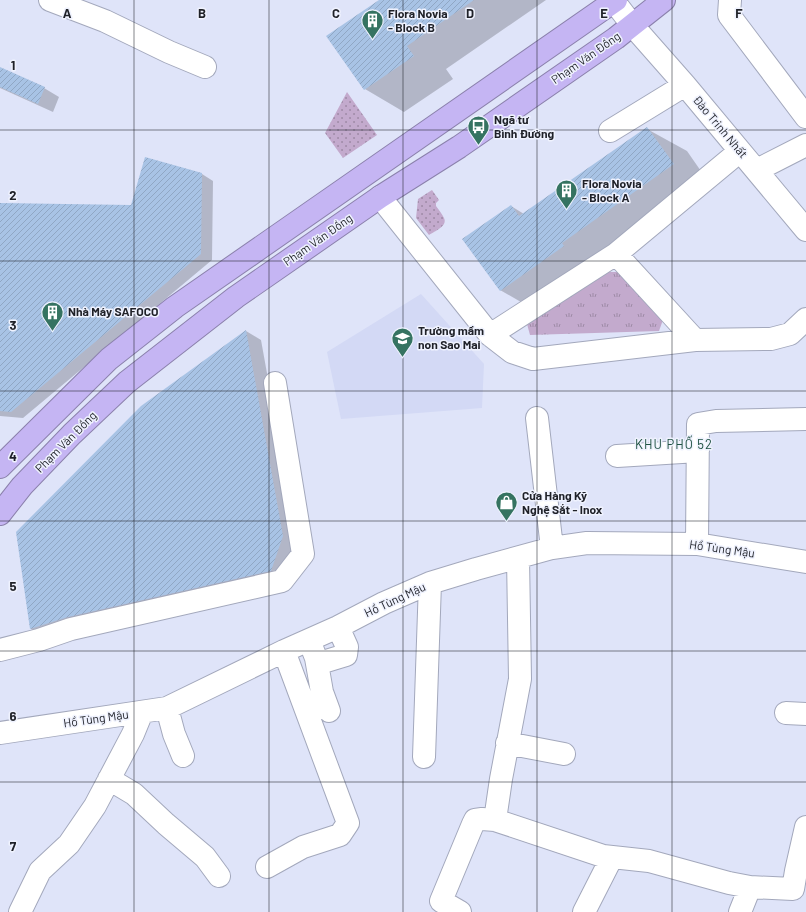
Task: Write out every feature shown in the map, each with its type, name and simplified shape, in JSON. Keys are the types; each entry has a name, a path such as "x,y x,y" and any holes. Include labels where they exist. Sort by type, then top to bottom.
{"highway":[{"path":"0,467 109,359 175,307 615,0"},
{"name":"Phạm Văn Đồng","path":"0,514 22,486 72,434 127,382 236,298 380,197 459,146 633,26 664,0"}],"street":[{"path":"50,0 105,21 169,52 205,67"},
{"name":"Đào Trinh Nhất","path":"615,0 633,26 685,85 806,230"},
{"path":"730,0 729,15 806,117"},
{"path":"610,131 685,85"},
{"path":"756,170 806,144"},
{"path":"490,335 616,254 740,151"},
{"path":"380,197 490,335 512,352 533,359 695,340 771,339 790,334 806,319"},
{"path":"616,254 695,340"},
{"path":"0,650 38,640 70,629 282,581 303,554 275,384"},
{"path":"537,418 552,548"},
{"path":"697,544 698,424 716,421 806,419"},
{"path":"617,456 698,451"},
{"name":"Hồ Tùng Mậu","path":"0,733 167,708 284,651 312,649 338,627 384,603 430,583 552,548 587,543 697,544 806,562"},
{"path":"495,820 501,779 520,679 518,558"},
{"path":"424,757 430,583"},
{"path":"312,649 322,692 329,711"},
{"path":"267,867 303,847 340,835 348,823 284,651"},
{"path":"167,708 174,734 183,756"},
{"path":"20,912 40,871 69,844 95,806 133,734 142,712"},
{"path":"508,743 564,754"},
{"path":"109,779 134,794 166,824 205,857 219,876"},
{"path":"460,912 441,901 475,820 495,820 603,856 649,861 729,883 750,887 799,891 796,871 806,827"},
{"path":"584,912 612,857"},
{"path":"740,912 750,887"}],"shaded area":[{"name":"Trường mầm non Sao Mai","path":"421,294 484,364 482,408 341,419 327,352"}],"green space":[{"path":"347,92 377,135 343,158 325,133"},
{"path":"432,190 439,200 436,203 436,206 445,221 443,226 429,235 416,218 418,199"},
{"path":"607,272 621,272 664,317 659,331 530,335 527,324"}],"building":[{"name":"Flora Novia - Block B","path":"379,0 474,0 407,46 414,56 364,90 326,36"},
{"path":"0,67 45,87 38,104 0,87"},
{"name":"Flora Novia - Block A","path":"647,127 674,164 562,243 564,246 500,291 462,239 511,205 519,216"},
{"name":"Nhà Máy SAFOCO","path":"145,157 202,173 201,254 11,412 0,411 0,203 131,205"},
{"path":"246,330 283,536 271,571 68,617 30,629 16,532 141,406"}],"place":[{"name":"Flora Novia - Block B","path":"372,40"},
{"name":"Ngã tư Bình Đường","path":"479,146"},
{"name":"Flora Novia - Block A","path":"567,210"},
{"name":"Nhà Máy SAFOCO","path":"53,332"},
{"name":"Trường mầm non Sao Mai","path":"403,358"},
{"name":"Cửa Hàng Kỹ Nghệ Sắt - Inox","path":"507,522"}],"district":[{"name":"KHU PHỐ 52","path":"674,444"}]}
